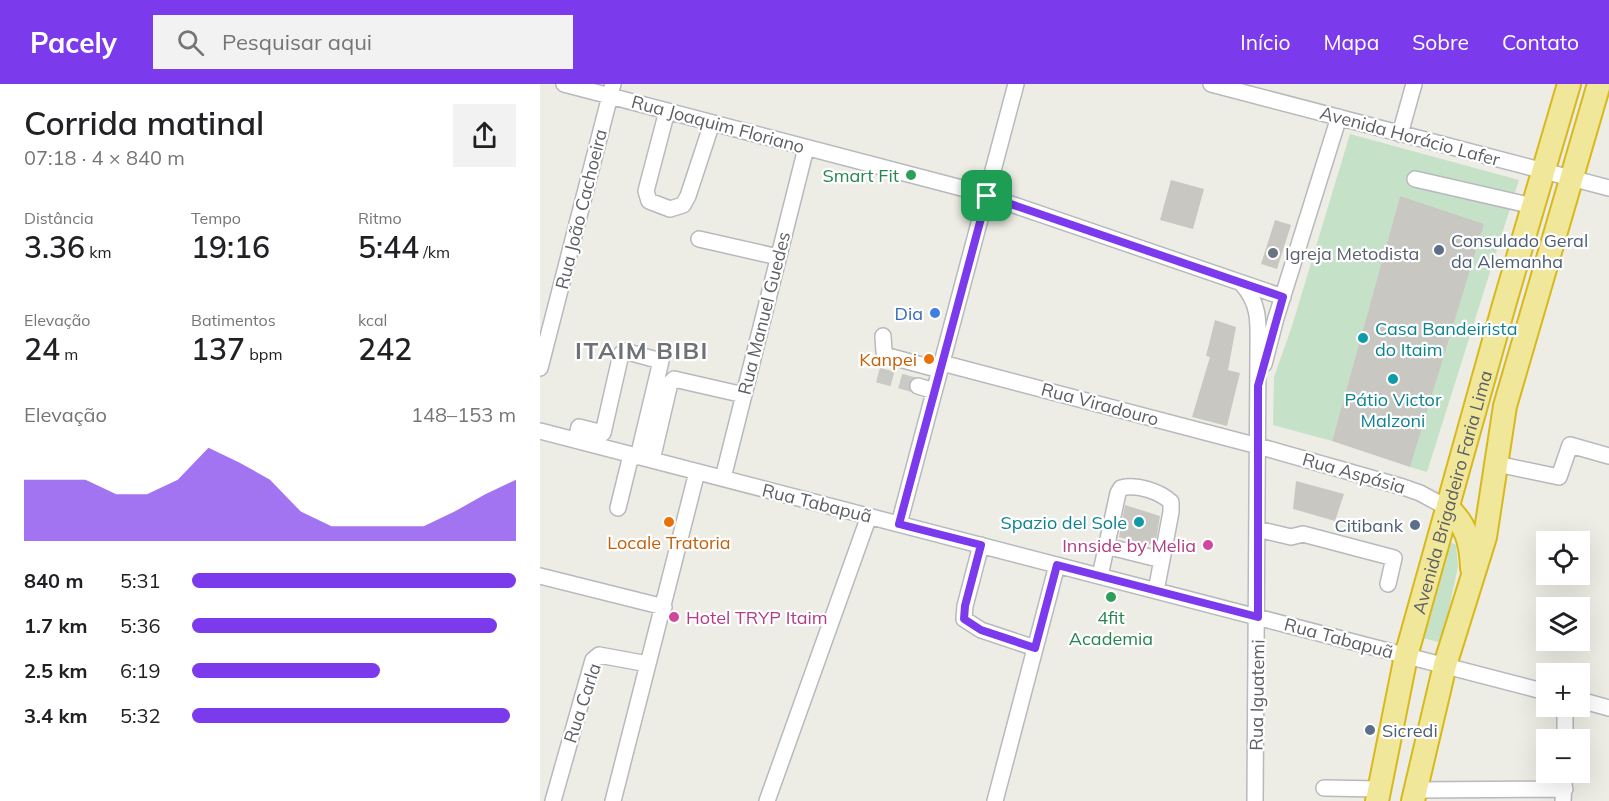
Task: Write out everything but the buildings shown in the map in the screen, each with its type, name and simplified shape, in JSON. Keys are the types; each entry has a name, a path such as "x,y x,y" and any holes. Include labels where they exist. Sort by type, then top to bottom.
{"highway":[{"name":"Avenida Brigadeiro Faria Lima","path":"1378,795 1406,656 1569,84"},
{"name":"Avenida Brigadeiro Faria Lima","path":"1414,795 1445,665 1485,537 1505,406 1599,84"},
{"path":"1461,461 1466,474 1471,478 1486,483 1495,473"},
{"path":"1448,508 1460,521 1470,540 1472,579"}],"street":[{"name":"Rua Joaquim Floriano","path":"564,84 611,90 667,111 987,196 1283,297"},
{"path":"899,524 1016,84"},
{"name":"Avenida Horácio Lafer","path":"1211,84 1609,188"},
{"path":"1400,134 1414,84"},
{"name":"Rua João Cachoeira","path":"540,368 611,90"},
{"path":"667,111 646,191 649,201 670,209 683,205 688,196 712,123"},
{"path":"1258,386 1339,117"},
{"name":"Rua Manuel Guedes","path":"723,478 806,148"},
{"path":"1416,179 1533,206"},
{"path":"699,239 778,257"},
{"path":"1242,284 1251,294 1256,305 1258,386"},
{"name":"Rua Viradouro","path":"883,336 884,352 888,356 941,367 1258,446"},
{"path":"576,440 579,428 603,434 621,354 624,351 656,358 661,361 640,457"},
{"path":"618,508 670,383 674,379 744,395"},
{"path":"918,386 934,391"},
{"name":"Rua Iguatemi","path":"1255,801 1258,386"},
{"name":"Rua Tabapuã","path":"540,431 1536,689"},
{"path":"1495,473 1559,477 1570,445 1609,456"},
{"name":"Rua Aspásia","path":"1258,446 1403,487 1428,496 1448,508"},
{"path":"613,801 697,472"},
{"path":"1100,576 1118,493 1121,488 1127,487 1150,490 1171,502 1156,591"},
{"path":"767,801 869,516"},
{"path":"1257,529 1291,537 1303,534 1394,558 1388,584"},
{"path":"981,545 965,606 964,619 981,630 1035,648"},
{"path":"1106,546 1162,560"},
{"path":"995,801 1057,565"},
{"path":"540,576 664,607"},
{"name":"Rua Carla","path":"554,801 593,660 599,655 607,655 648,664"},
{"path":"1590,703 1609,708"},
{"path":"1324,788 1378,795"},
{"path":"1414,795 1564,795"}],"green space":[{"path":"1350,134 1519,180 1427,472 1410,467 1400,196 1332,441 1273,425 1274,377 1292,326"},
{"path":"1445,539 1456,545 1458,566 1442,643 1423,638"}],"tunnel":[{"path":"878,375 918,386"}],"place":[{"name":"Smart Fit","path":"911,175"},
{"name":"Consulado Geral da Alemanha","path":"1439,250"},
{"name":"Igreja Metodista","path":"1273,253"},
{"name":"Dia","path":"935,313"},
{"name":"Casa Bandeirista do Itaim","path":"1363,338"},
{"name":"Kanpei","path":"929,359"},
{"name":"Pátio Victor Malzoni","path":"1393,379"},
{"name":"Locale Tratoria","path":"669,522"},
{"name":"Spazio del Sole","path":"1139,522"},
{"name":"Citibank","path":"1415,525"},
{"name":"Innside by Melia","path":"1208,545"},
{"name":"4fit Academia","path":"1111,597"},
{"name":"Hotel TRYP Itaim","path":"674,617"},
{"name":"Sicredi","path":"1370,730"}],"district":[{"name":"ITAIM BIBI","path":"642,350"}],"route":[{"path":"987,196 1283,297 1258,386 1258,617 1057,565 1035,648 981,630 964,619 965,606 981,545 899,524 987,196"}]}
